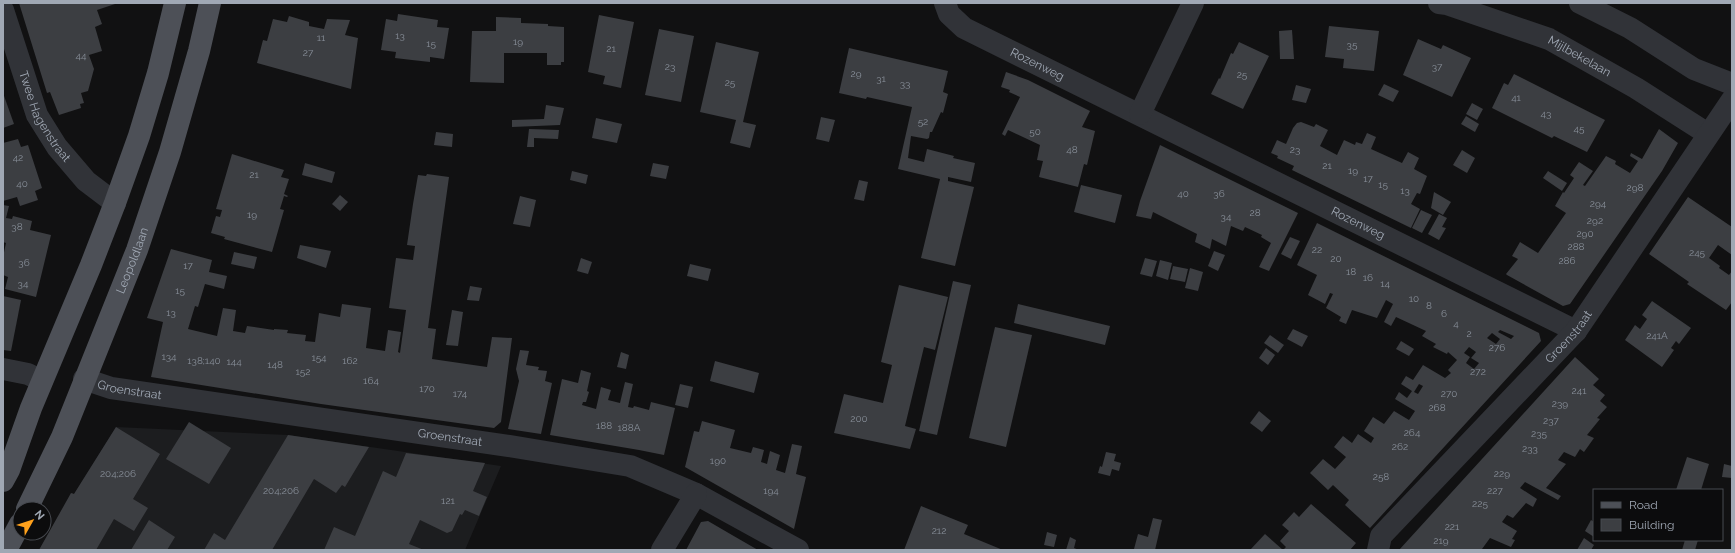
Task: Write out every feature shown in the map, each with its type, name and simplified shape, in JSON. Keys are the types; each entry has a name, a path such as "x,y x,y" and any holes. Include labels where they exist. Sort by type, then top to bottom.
{"main road":[{"path":"3,481 9,470 26,420 116,203 139,136 158,73 176,3"},
{"name":"Leopoldlaan","path":"31,501 62,437 137,250 170,152 199,51 210,3"},
{"path":"6,550 12,539"}],"street":[{"name":"Rozenweg","path":"945,3 949,14 964,28 1576,331"},
{"path":"1140,114 1193,3"},
{"name":"Mijlbekelaan","path":"1439,3 1447,4 1549,39 1636,88 1708,134"},
{"path":"1580,3 1630,28 1694,69 1732,84"},
{"name":"Twee Hagenstraat","path":"3,10 37,114 57,147 86,181 116,203"},
{"name":"Groenstraat","path":"1378,550 1381,536 1576,331 1732,100"},
{"path":"3,369 28,374 42,381"},
{"name":"Groenstraat","path":"84,379 111,388 509,446 630,466 696,494 798,550"},
{"path":"662,550 696,494"}],"shaded area":[{"path":"116,427 288,435 501,466 465,550 39,550 44,541 52,541 52,528 72,493 74,494"}],"building":[{"path":"19,3 118,3 97,10 102,24 95,27 102,51 89,55 94,69 88,91 81,93 84,103 80,104 81,108 59,115 50,92 47,93"},
{"path":"398,14 438,20 437,27 449,28 444,59 430,57 430,62 395,58 396,52 381,50 386,19 397,21"},
{"path":"599,15 634,22 621,88 603,84 605,76 588,72"},
{"path":"289,16 309,22 309,26 324,29 327,19 350,20 345,35 358,38 351,89 257,63 263,40 267,41 273,19 287,22"},
{"path":"496,17 521,18 521,23 548,24 548,26 564,27 564,62 561,62 561,65 547,65 547,53 504,53 504,83 470,82 472,31 496,31"},
{"path":"1329,26 1379,31 1374,71 1343,68 1344,59 1325,57"},
{"path":"659,29 694,36 681,102 645,95"},
{"path":"1292,30 1294,59 1280,59 1279,31"},
{"path":"1418,39 1441,49 1443,45 1471,58 1452,97 1403,75"},
{"path":"716,42 759,52 743,122 756,125 750,148 730,143 736,120 700,112"},
{"path":"1239,42 1269,56 1243,109 1211,94 1219,78 1220,79 1231,53 1233,54"},
{"path":"849,48 948,71 943,92 948,94 943,113 941,112 932,132 930,132 929,138 927,139 911,136 908,158 924,162 927,149 954,156 953,158 975,163 971,182 948,177 948,181 974,187 955,266 921,258 940,179 898,169 912,107 867,97 866,99 839,93"},
{"path":"1006,72 1028,80 1090,111 1082,127 1095,131 1087,165 1084,164 1078,187 1039,177 1043,161 1037,160 1040,145 1008,130 1005,136 1002,134 1020,97 1009,92 1010,90 1001,87"},
{"path":"1514,74 1605,120 1587,152 1554,136 1552,138 1492,108 1504,83 1508,85"},
{"path":"1384,84 1399,91 1393,102 1378,95"},
{"path":"1296,85 1311,89 1306,103 1292,100"},
{"path":"3,93 14,124 3,128"},
{"path":"1472,103 1483,109 1477,120 1466,114"},
{"path":"546,105 564,108 560,125 512,127 512,120 544,119"},
{"path":"1466,116 1479,124 1475,132 1461,124"},
{"path":"821,117 835,120 829,142 816,139"},
{"path":"596,118 622,124 617,143 592,138"},
{"path":"1301,122 1314,127 1316,124 1328,130 1320,146 1337,155 1344,140 1355,145 1356,142 1362,144 1367,133 1376,137 1371,149 1402,163 1408,152 1419,158 1414,169 1427,176 1420,194 1417,193 1411,204 1420,209 1411,228 1292,170 1294,166 1277,158 1278,156 1271,153 1277,140 1286,144 1293,128 1297,123"},
{"path":"529,129 559,130 558,139 534,138 534,147 527,147"},
{"path":"1659,129 1678,143 1662,171 1570,304 1563,306 1506,274 1518,259 1512,256 1520,242 1538,253 1566,213 1555,206 1563,192 1564,193 1574,178 1570,175 1579,162 1593,171 1583,185 1585,186 1606,156 1616,161 1615,164 1630,173 1638,161 1630,156 1631,153 1642,159"},
{"path":"436,132 453,134 452,147 434,145"},
{"path":"18,139 21,147 28,145 42,188 35,191 38,200 20,206 17,197 3,201 3,143"},
{"path":"1160,145 1298,213 1269,271 1259,267 1271,243 1261,237 1262,235 1245,227 1243,231 1231,226 1226,246 1212,239 1210,249 1195,242 1197,234 1153,212 1151,219 1136,216"},
{"path":"1462,150 1475,158 1467,173 1453,165"},
{"path":"232,154 284,170 281,177 289,179 284,194 288,196 284,196 280,209 284,210 272,252 224,239 225,237 211,233 216,216 220,217 222,210 216,209"},
{"path":"305,163 335,172 332,183 302,175"},
{"path":"653,163 669,166 666,179 650,176"},
{"path":"572,171 588,175 586,184 570,180"},
{"path":"1548,171 1567,183 1562,191 1543,178"},
{"path":"427,174 449,177 428,328 436,329 432,359 487,367 492,337 512,338 501,422 494,428 321,404 151,377 163,322 147,318 171,249 212,260 209,272 227,276 224,289 205,284 198,307 195,306 188,329 217,336 223,308 236,310 233,331 245,333 247,326 274,330 288,330 287,333 306,335 305,341 315,342 319,313 340,317 342,304 371,308 366,348 385,351 388,330 401,332 398,352 400,353 406,310 389,308 396,258 413,260 415,246 407,245 413,204 418,175 426,176"},
{"path":"859,180 868,182 864,201 854,199"},
{"path":"1081,185 1122,195 1115,223 1074,212"},
{"path":"1434,192 1451,202 1443,215 1431,208"},
{"path":"340,195 348,202 340,211 332,204"},
{"path":"520,196 536,200 530,227 513,224"},
{"path":"1688,197 1732,227 1732,255 1718,245 1709,258 1729,275 1732,271 1732,302 1726,310 1687,284 1689,282 1649,254"},
{"path":"3,205 9,206 6,218 12,219 13,216 32,221 30,230 51,235 36,297 5,289 8,277 3,275 3,257 6,243 3,242"},
{"path":"1421,210 1432,215 1422,233 1412,228"},
{"path":"1439,214 1447,218 1442,227 1446,228 1439,240 1428,234"},
{"path":"1317,223 1539,333 1541,341 1370,528 1345,505 1349,500 1333,485 1328,490 1310,473 1323,459 1335,469 1346,457 1334,447 1343,436 1352,443 1358,434 1371,443 1374,438 1364,431 1373,417 1384,424 1394,411 1409,420 1415,411 1395,399 1399,392 1407,398 1412,391 1401,384 1406,376 1413,380 1423,365 1445,378 1451,373 1448,370 1457,360 1448,352 1447,354 1433,347 1436,344 1422,336 1426,331 1396,317 1391,326 1384,322 1393,304 1386,300 1377,318 1352,310 1346,324 1339,321 1341,317 1326,308 1333,294 1330,293 1325,304 1308,295 1317,275 1297,265","holes":["1500,330 1514,336 1511,339 1498,332","1492,333 1500,339 1496,344 1487,338","1469,347 1476,352 1471,358 1479,363 1474,369 1466,363 1470,357 1464,353","1419,384 1423,386 1418,394 1414,392"]},
{"path":"1290,237 1300,241 1291,259 1281,254"},
{"path":"300,245 331,251 326,268 297,258"},
{"path":"1214,251 1225,255 1218,271 1208,266"},
{"path":"234,252 257,257 254,269 231,264"},
{"path":"581,258 592,262 588,274 577,271"},
{"path":"1145,258 1157,261 1152,277 1140,274"},
{"path":"1160,260 1172,263 1168,280 1156,276"},
{"path":"690,264 711,269 708,281 687,276"},
{"path":"1173,266 1188,269 1185,282 1170,279"},
{"path":"1190,268 1203,272 1198,291 1185,288"},
{"path":"953,281 971,285 937,435 919,431"},
{"path":"899,285 948,297 935,350 924,347 905,426 916,429 910,449 834,433 844,394 883,403 892,365 881,362"},
{"path":"470,286 482,288 479,301 467,300"},
{"path":"3,296 21,300 11,351 3,350"},
{"path":"1652,301 1691,328 1679,344 1676,341 1671,348 1674,350 1662,367 1625,340 1635,325 1640,329 1647,319 1642,315"},
{"path":"1018,304 1110,326 1105,345 1014,323"},
{"path":"452,310 463,312 458,346 446,345"},
{"path":"995,327 1032,335 1006,447 969,438"},
{"path":"1293,329 1308,336 1302,347 1287,339"},
{"path":"1270,335 1284,345 1278,353 1264,343"},
{"path":"1401,341 1414,349 1409,356 1396,349"},
{"path":"1266,348 1275,355 1268,365 1259,358"},
{"path":"520,350 529,351 526,365 539,367 538,370 547,371 545,381 552,383 541,434 508,429 519,381 516,369"},
{"path":"621,352 629,355 626,369 617,367"},
{"path":"1575,357 1599,379 1593,385 1605,395 1600,401 1607,407 1597,418 1600,419 1587,435 1594,438 1584,452 1580,449 1575,457 1564,452 1558,460 1566,464 1546,488 1561,496 1558,500 1525,482 1520,488 1537,499 1533,507 1526,503 1513,518 1507,515 1502,522 1517,531 1512,539 1515,540 1511,547 1490,538 1482,549 1485,550 1399,550"},
{"path":"715,361 759,373 754,393 710,381"},
{"path":"581,370 591,373 587,391 589,392 586,402 583,402 582,405 596,409 601,387 611,390 608,400 620,403 625,382 633,384 628,407 633,408 634,406 649,410 651,402 675,408 664,455 550,435 562,379 578,383"},
{"path":"680,384 693,387 688,408 675,405"},
{"path":"1259,411 1271,421 1262,432 1250,423"},
{"path":"702,421 735,430 730,448 751,453 753,447 764,450 761,462 767,464 770,451 780,455 776,470 785,473 792,444 802,446 796,474 806,477 794,529 685,467 694,431 699,432"},
{"path":"189,422 231,448 209,484 166,459"},
{"path":"116,427 160,454 133,499 148,508 134,531 114,519 96,550 39,550 44,541 52,541 52,527 71,493 74,494"},
{"path":"288,435 369,447 345,487 342,485 336,493 314,479 272,550 204,550 214,533 225,540"},
{"path":"1106,452 1116,454 1114,461 1121,463 1119,471 1112,469 1110,476 1098,473 1100,466 1102,467"},
{"path":"406,453 485,463 473,491 487,497 479,516 465,510 462,515 460,514 452,531 447,533 420,520 409,544 424,550 324,550 334,527 355,536 383,471 396,477"},
{"path":"1687,457 1709,464 1701,489 1676,489"},
{"path":"1724,464 1732,466 1732,478 1722,477"},
{"path":"1311,504 1356,543 1350,550 1283,550 1286,547 1280,541 1289,531 1282,525 1294,512 1299,517"},
{"path":"921,506 968,525 964,534 1003,550 904,550"},
{"path":"1153,518 1162,520 1155,550 1134,549 1138,534 1148,537"},
{"path":"149,520 175,537 167,550 131,550"},
{"path":"1591,520 1593,521 1593,536 1585,531"},
{"path":"708,521 758,550 686,550 701,522"},
{"path":"1047,532 1057,535 1054,547 1044,545"},
{"path":"1265,534 1283,550 1250,550"},
{"path":"1070,537 1076,540 1074,548 1079,550 1066,550"},
{"path":"1584,538 1594,545 1591,550 1577,550"},
{"path":"1685,541 1698,541 1695,550 1682,550"}]}
